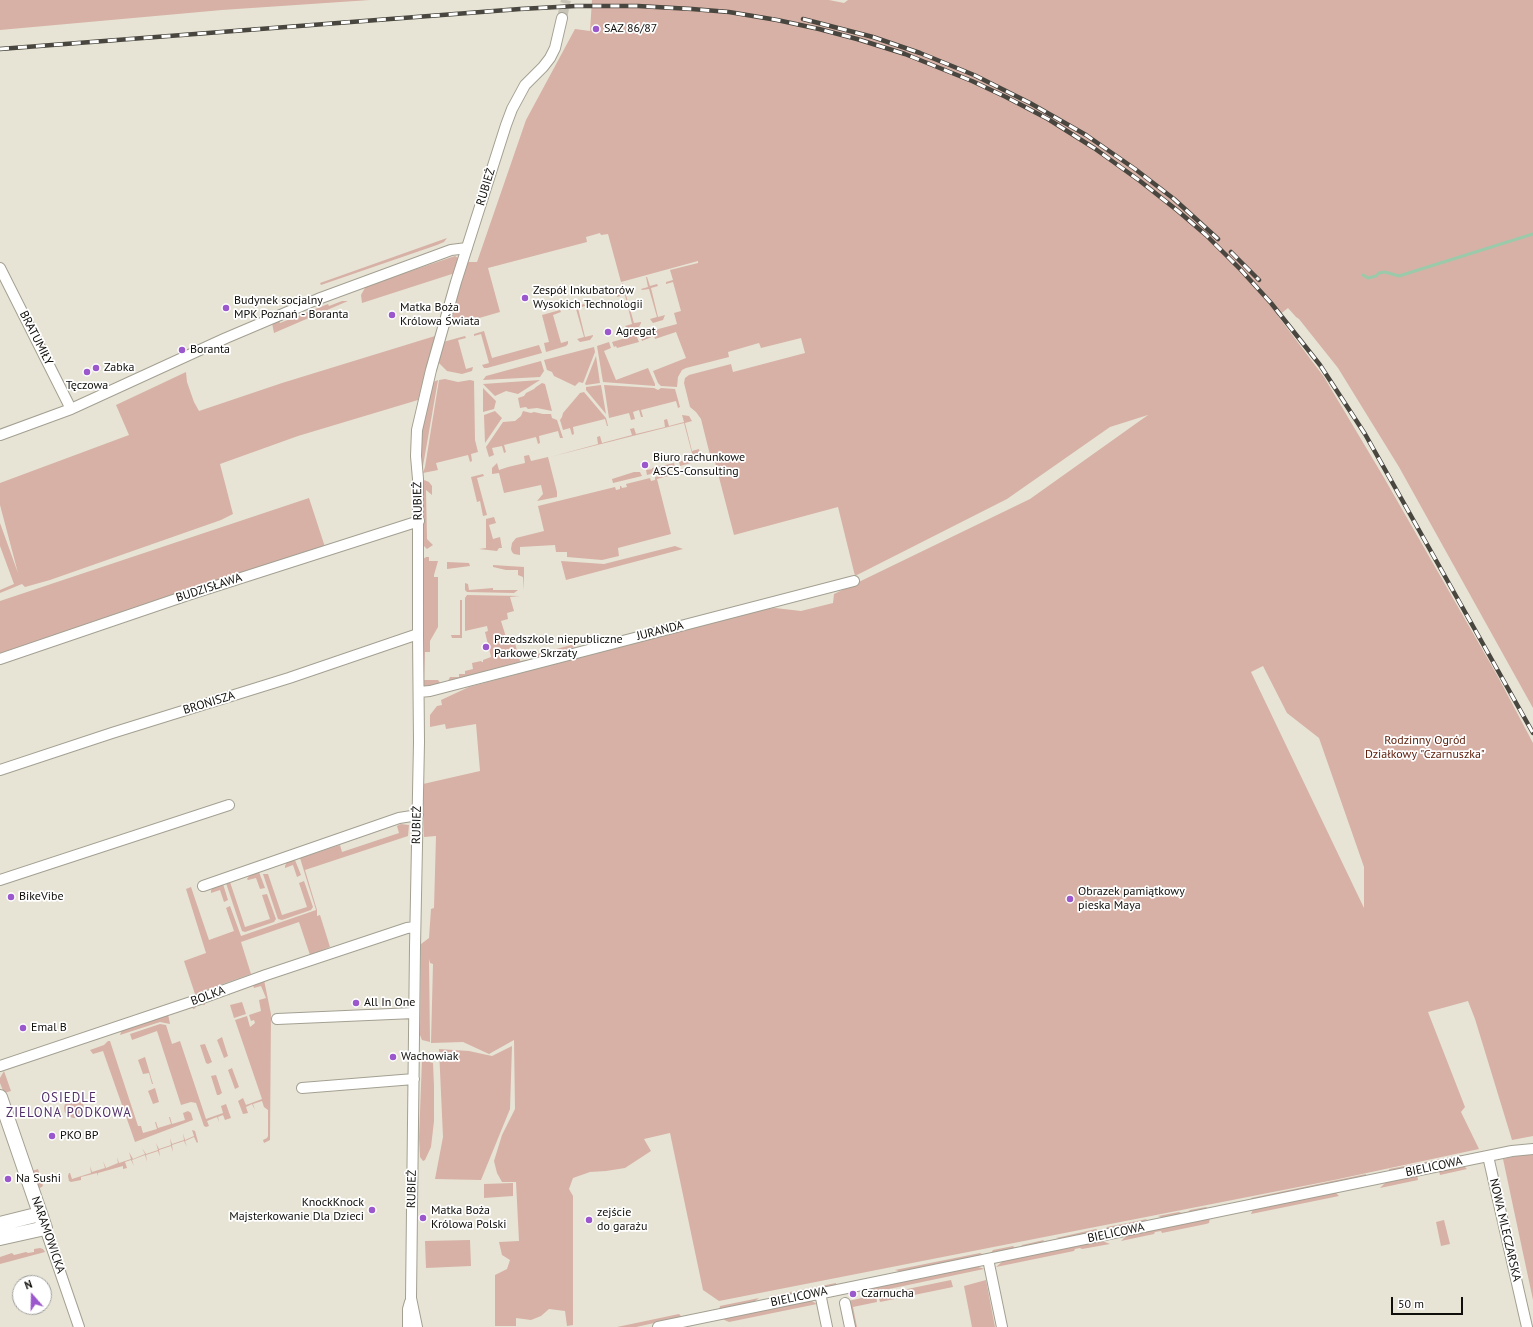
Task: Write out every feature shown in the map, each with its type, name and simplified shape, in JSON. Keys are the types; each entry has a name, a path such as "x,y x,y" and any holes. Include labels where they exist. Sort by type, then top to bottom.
{"street":[{"name":"RUBIEŻ","path":"417,1327 411,1298 419,692 419,521 416,430 431,370 467,248 512,109 525,85 550,58 562,18"},
{"path":"0,435 71,409 226,338 318,299 451,250 467,248"},
{"name":"BRATUMIŁY","path":"0,268 71,409"},
{"name":"BUDZISŁAWA","path":"0,658 188,595 419,521"},
{"name":"JURANDA","path":"419,692 430,691 854,581"},
{"name":"BRONISZA","path":"0,770 112,733 289,678 418,634"},
{"path":"0,880 230,805"},
{"path":"203,886 399,818 418,815"},
{"name":"BOLKA","path":"0,1066 197,1000 273,972 407,928 415,927"},
{"path":"277,1019 414,1014"},
{"path":"302,1088 414,1079"},
{"name":"NARAMOWICKA","path":"0,1097 79,1327"},
{"name":"BIELICOWA","path":"700,1323 820,1293 1512,1151 1533,1149"},
{"name":"NOWA MLECZARSKA","path":"1488,1156 1527,1327"},
{"path":"0,1224 40,1214"},
{"path":"0,1238 45,1228"},
{"path":"988,1259 1002,1327"},
{"path":"820,1293 827,1327"},
{"name":"RUBIEŻ","path":"408,1327 408,1309 411,1298"},
{"path":"845,1303 850,1327"},
{"path":"658,1327 700,1323"}],"green space":[{"path":"0,0 370,0 222,10 0,30"},
{"name":"Rodzinny Ogród Działkowy \"Czarnuszka\"","path":"592,0 829,0 844,3 848,0 1533,0 1533,708 1399,467 1338,368 1299,319 1288,308 1278,316 1324,377 1383,476 1497,675 1533,743 1533,1136 1512,1140 1475,1019 1468,1001 1428,1012 1465,1107 1461,1112 1479,1149 1334,1180 719,1301 703,1290 670,1133 644,1139 651,1151 625,1168 590,1172 573,1178 569,1189 573,1196 573,1325 567,1326 565,1311 549,1309 541,1316 531,1320 516,1318 516,1326 495,1326 495,1275 507,1269 510,1260 502,1255 499,1242 519,1241 516,1182 502,1182 497,1173 494,1161 502,1135 515,1109 514,1040 489,1054 463,1042 431,1043 433,964 430,963 429,959 430,1042 422,1040 420,1035 421,944 429,938 431,909 434,908 436,836 424,837 423,784 480,771 476,724 446,729 445,724 430,727 430,715 437,706 442,705 441,700 469,687 754,610 775,608 801,611 833,603 834,594 1030,499 1148,415 1110,427 1007,499 855,576 838,507 734,535 715,462 712,463 701,419 690,407 684,383 685,378 689,375 731,364 733,372 805,353 801,338 761,348 759,343 728,352 729,357 682,370 678,377 677,387 661,386 658,383 653,371 686,358 676,332 655,339 654,336 642,341 640,334 677,324 674,313 681,311 673,282 666,284 666,282 673,280 670,270 698,263 698,261 621,282 608,234 601,235 600,233 586,237 587,242 488,268 500,312 448,327 467,262 477,262 526,120 575,29 590,31","holes":["1263,666 1287,713 1319,738 1364,867 1364,908 1251,672"]},
{"path":"447,238 444,242 437,245 321,285 320,283"},
{"path":"455,256 458,258 459,262 454,280 452,274 362,303 361,295 366,286"},
{"path":"646,277 650,286 657,284 658,286 651,288 658,317 665,315 663,320 653,323 650,319 657,317 649,289 641,289 648,287"},
{"path":"623,283 626,293 633,291 633,293 626,295 634,323 641,322 639,327 629,329 625,326 632,324 625,295 617,297 617,295 624,293"},
{"path":"342,301 348,301 274,333 272,323 279,320 280,323 328,304 329,306"},
{"path":"584,304 585,306 578,308 585,337 593,336 590,340 580,342 577,339 584,337 576,309 569,310 568,308"},
{"path":"560,310 561,312 553,315 561,343 568,341 568,344 546,352 544,343 549,342 542,315"},
{"path":"484,331 492,358 539,345 542,353 484,368 482,365 489,363 481,334 474,336 474,334"},
{"path":"636,335 639,342 617,348 616,346 614,347 612,342"},
{"path":"435,336 418,400 298,436 220,464 233,514 221,520 50,580 25,587 22,584 0,593 0,590 14,584 0,546 0,523 18,573 0,505 0,483 129,435 116,405 186,372 187,382 199,411 282,383"},
{"path":"465,336 466,338 458,340 466,369 473,367 472,371 462,374 447,371 437,361 443,342"},
{"path":"609,342 611,348 604,351 616,380 648,368 655,386 603,382 597,346"},
{"path":"594,347 595,352 583,383 579,382 575,386 554,376 552,372 547,370 544,360"},
{"path":"596,356 600,383 586,385 585,384"},
{"path":"541,361 544,371 540,377 483,380 486,376"},
{"path":"445,379 458,382 470,380 474,381 475,440 478,452 471,454 472,461 470,462 468,455 436,463 438,470 423,473 439,380"},
{"path":"438,380 421,472 421,431 431,383"},
{"path":"540,380 518,394 506,391 495,396 483,384"},
{"path":"542,383 545,384 552,411 537,408 520,408 518,398 524,396 526,393"},
{"path":"601,385 606,414 586,390 586,387"},
{"path":"604,385 654,388 658,390 661,388 675,389 680,407 678,408 676,401 641,410 643,417 641,417 639,410 633,412 635,419 631,420 629,413 609,418"},
{"path":"483,388 496,401 494,409 483,412"},
{"path":"584,392 606,418 608,426 605,419 573,427 574,434 572,435 570,428 563,430 560,420 563,413 580,393"},
{"path":"495,411 502,418 485,443 484,415"},
{"path":"523,411 551,414 552,418 557,420 563,438 560,438 558,431 539,436 540,443 538,444 536,437 504,445 506,452 504,453 502,446 492,448 494,455 489,457 486,447 503,422 515,421 521,416"},
{"path":"682,415 689,416 692,421 685,423 692,451 699,449 702,460 680,466 679,462 693,457 684,423 550,457 598,444 597,437 600,436 602,443 632,435 630,429 634,428 636,434 665,427 664,420 667,419 669,426 684,422"},
{"path":"529,455 531,461 548,457 557,497 537,501 543,494 541,485 504,493 499,473 492,474 492,468 497,463 499,470 525,463 524,456"},
{"path":"674,463 675,467 647,475 646,470"},
{"path":"634,472 640,472 642,476 613,483 612,479"},
{"path":"483,474 484,476 477,478 487,515 483,516 480,501 477,502 471,477"},
{"path":"667,474 668,476 657,479 671,534 618,548 619,556 602,560 567,557 567,552 556,552 555,545 520,547 520,555 512,552 512,543 516,538 544,531 538,506 615,487 616,490 620,489 620,486 622,488 627,487 626,484 650,478 651,481 655,480 655,477"},
{"path":"424,480 429,482 432,486 432,495 426,490 427,539 433,545 427,549 421,543 421,483"},
{"path":"309,498 325,547 0,654 0,601"},
{"path":"494,517 496,523 489,525 493,539 500,537 502,548 499,548 497,551 479,549 486,548 486,519"},
{"path":"675,546 683,549 566,580 561,561 604,564"},
{"path":"429,557 429,561 438,561 434,577 438,577 438,627 430,641 430,652 425,652 424,680 438,680 441,684 425,688 421,685 422,560"},
{"path":"447,562 469,563 470,566 447,569"},
{"path":"493,565 524,567 524,590 523,577 518,575 518,570 506,570 493,567"},
{"path":"465,583 468,584 469,590 493,588 493,590 518,590 514,593 467,592 465,590"},
{"path":"467,595 520,596 510,597 514,611 507,613 508,619 501,621 506,637 513,636 520,661 527,660 528,662 449,682 448,681 450,677 459,677 459,674 465,674 465,671 473,669 472,663 483,662 483,660 491,657 485,632 488,631 487,626 465,631 465,598"},
{"path":"460,600 462,600 462,638 452,638 451,635 460,635"},
{"path":"575,644 576,647 571,648 572,650 536,660 534,655"},
{"path":"401,824 409,825 408,836 305,870 317,910 317,916 320,915 330,947 310,955 299,922 241,942 251,974 195,994 184,961 206,953 186,889 191,887 209,940 234,931 226,908 230,906 241,936 316,910 300,858 340,845 342,852 399,833 397,826"},
{"path":"295,860 301,875 297,877 293,865 285,868 287,862"},
{"path":"259,872 265,888 260,889 256,878 247,879 249,876"},
{"path":"263,874 268,874 282,915 307,907 299,883 304,881 313,907 311,910 282,920 278,919"},
{"path":"230,882 245,927 270,919 262,895 267,894 276,919 274,922 245,932 242,931 226,883"},
{"path":"223,884 228,900 224,902 220,890 211,893 213,888"},
{"path":"264,980 271,1014 270,1140 264,1143 263,1140 268,1136 268,1110 264,1107 262,1101 253,1104 255,1110 252,1104 246,1107 248,1113 243,1114 238,1101 243,1098 246,1105 262,1099 235,1020 247,1016 250,1027 255,1023 254,1020 251,1021 249,1015 261,1011 259,1000 266,998 261,986 254,988 253,985 229,993 230,996 228,993 204,1002 205,1005 202,1004 203,1002"},
{"path":"242,1002 246,1014 234,1018 230,1005"},
{"path":"193,1005 196,1008 193,1009 192,1006 168,1014 170,1024 160,1022 120,1035 124,1028"},
{"path":"160,1024 166,1025 172,1044 180,1041 206,1119 223,1113 221,1106 226,1104 231,1118 225,1120 223,1115 218,1117 219,1122 217,1117 207,1121 209,1126 204,1126 196,1103 191,1102 181,1105 157,1031 132,1040 130,1034"},
{"path":"222,1037 228,1056 224,1058 217,1040"},
{"path":"110,1041 138,1126 141,1126 143,1133 157,1129 155,1122 158,1128 171,1124 169,1117 172,1124 185,1120 183,1113 188,1111 191,1113 193,1120 135,1142 103,1051 93,1054 90,1050 104,1045"},
{"path":"205,1044 212,1062 208,1064 206,1063 200,1045"},
{"path":"512,1046 510,1109 481,1180 435,1179 443,1137 439,1049 469,1051 492,1056"},
{"path":"145,1057 153,1084 149,1073 143,1074 138,1060"},
{"path":"422,1060 433,1063 434,1086 434,1121 431,1147 425,1160 423,1161 420,1157 419,1138"},
{"path":"232,1068 239,1087 235,1089 228,1070"},
{"path":"4,1071 11,1091 4,1093 0,1083 0,1078"},
{"path":"216,1075 222,1093 219,1095 217,1095 211,1076"},
{"path":"155,1088 159,1102 153,1104 148,1091"},
{"path":"70,1098 78,1098 84,1104 84,1112 78,1118 70,1118 64,1112 64,1104"},
{"path":"192,1130 195,1131 197,1143 194,1137 185,1141 187,1147 184,1141 172,1145 173,1152 171,1146 159,1150 160,1157 158,1151 146,1155 147,1162 145,1155 132,1160 134,1166 131,1160 125,1162 127,1168 123,1169 123,1166 98,1173 98,1176 97,1173 81,1177 81,1180 69,1181 69,1173 72,1179 91,1173 90,1166 92,1172 105,1168 103,1161 106,1168 118,1163 117,1157 119,1163 131,1159 129,1152 133,1159 145,1154 142,1148 146,1154 158,1150 156,1143 159,1149 171,1145 170,1138 172,1144 184,1140 183,1133 185,1140 194,1136"},
{"path":"1533,1152 1533,1300 1503,1159"},
{"path":"1461,1155 1464,1157 1390,1172 1389,1169"},
{"path":"1464,1166 1467,1169 1440,1175 1439,1171"},
{"path":"38,1169 43,1186 37,1190 32,1171"},
{"path":"1366,1174 1366,1176 1252,1201 1251,1198"},
{"path":"1417,1175 1418,1180 1380,1188 1386,1182"},
{"path":"513,1183 513,1196 484,1198 484,1184"},
{"path":"1335,1192 1339,1196 1251,1214 1253,1209"},
{"path":"1206,1207 1209,1209 1163,1218 1158,1216 1188,1212 1190,1210"},
{"path":"1210,1218 1209,1223 1206,1224 1162,1233 1161,1231 1155,1232 1154,1234 1121,1241 1127,1235"},
{"path":"1147,1219 1144,1222 1105,1230 1107,1227"},
{"path":"1444,1220 1450,1244 1441,1246 1436,1222"},
{"path":"1096,1229 1099,1231 1060,1239 1056,1238"},
{"path":"470,1240 471,1266 426,1268 425,1241"},
{"path":"1044,1240 1042,1243 990,1254 993,1250 1013,1246 1015,1248 1021,1247 1022,1245"},
{"path":"1100,1240 1110,1244 1075,1249 1074,1251 996,1267 1004,1260"},
{"path":"40,1248 45,1252 0,1264 0,1257 12,1253 14,1255 34,1252 34,1249"},
{"path":"980,1253 984,1255 902,1272 895,1270"},
{"path":"974,1266 984,1269 870,1293 869,1288"},
{"path":"951,1280 953,1287 880,1302 878,1295"},
{"path":"986,1280 995,1327 972,1327 964,1286"},
{"path":"836,1283 836,1285 776,1298 771,1296"},
{"path":"876,1295 877,1302 853,1307 857,1327 854,1327 848,1301"},
{"path":"759,1298 754,1302 719,1310 720,1306"},
{"path":"810,1300 817,1304 729,1322 720,1318"},
{"path":"679,1314 682,1317 636,1327 617,1327"}],"waterway":[{"path":"1363,275 1368,278 1385,272 1399,276 1533,234"}],"tunnel":[{"path":"562,18 566,0"}],"railway":[{"path":"0,49 520,9 576,6 638,6 729,12 819,29 905,54 972,81 1048,119 1094,148 1140,181 1206,235 1271,303 1320,365 1365,434 1533,733"},
{"path":"803,19 873,37 920,53 974,75 1030,103 1086,135 1135,169 1174,199 1218,239"},
{"path":"1231,252 1259,280"}],"place":[{"name":"SAZ 86/87","path":"596,29"},
{"name":"Zespół Inkubatorów Wysokich Technologii","path":"525,298"},
{"name":"Budynek socjalny MPK Poznań - Boranta","path":"226,308"},
{"name":"Matka Boża Królowa Świata","path":"392,315"},
{"name":"Agregat","path":"608,332"},
{"name":"Boranta","path":"182,350"},
{"name":"Zabka","path":"96,368"},
{"name":"Tęczowa","path":"87,372"},
{"name":"Biuro rachunkowe ASCS-Consulting","path":"645,465"},
{"name":"Przedszkole niepubliczne Parkowe Skrzaty","path":"486,647"},
{"name":"BikeVibe","path":"11,897"},
{"name":"Obrazek pamiątkowy pieska Maya","path":"1070,899"},
{"name":"All In One","path":"356,1003"},
{"name":"Emal B","path":"23,1028"},
{"name":"Wachowiak","path":"393,1057"},
{"name":"PKO BP","path":"52,1136"},
{"name":"Na Sushi","path":"8,1179"},
{"name":"KnockKnock Majsterkowanie Dla Dzieci","path":"372,1210"},
{"name":"Matka Boża Królowa Polski","path":"423,1218"},
{"name":"zejście do garażu","path":"589,1220"},
{"name":"Czarnucha","path":"853,1294"}],"district":[{"name":"OSIEDLE ZIELONA PODKOWA","path":"69,1106"}]}
